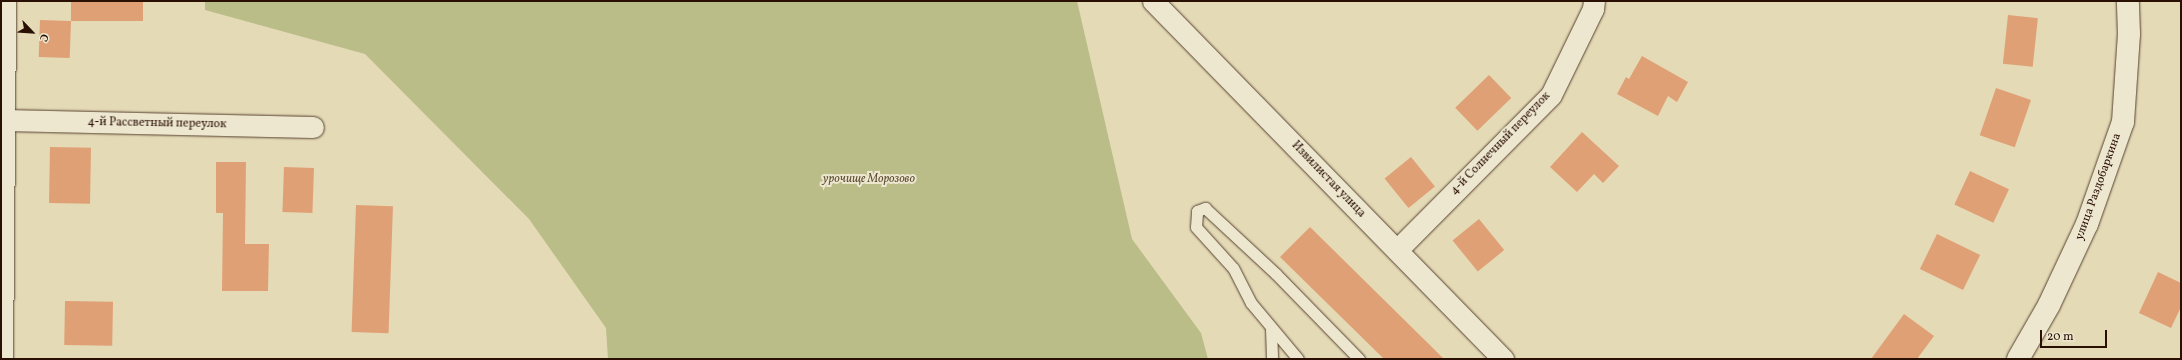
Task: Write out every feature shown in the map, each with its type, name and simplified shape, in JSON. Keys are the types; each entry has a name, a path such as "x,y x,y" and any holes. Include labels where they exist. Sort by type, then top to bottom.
{"street":[{"path":"2,359 5,1"},
{"name":"Извилистая улица","path":"1153,1 1503,359"},
{"name":"4-й Солнечный переулок","path":"1397,250 1551,95 1593,8 1594,1"},
{"name":"улица Раздобаркина","path":"2018,359 2049,305 2087,224 2123,122 2129,34 2128,1"},
{"name":"4-й Рассветный переулок","path":"3,120 313,127"}],"lane":[{"path":"1298,359 1270,328 1251,303 1233,268 1196,227 1197,211 1205,208 1276,274 1359,359"},
{"path":"1270,328 1272,359"}],"green space":[{"name":"урочище Морозово","path":"205,1 1077,1 1132,239 1201,333 1208,359 608,359 606,328 529,219 365,54 205,10"}],"building":[{"path":"71,1 143,1 143,21 71,21"},
{"path":"2008,15 2038,18 2033,67 2003,64"},
{"path":"40,20 71,21 70,58 39,57"},
{"path":"1642,56 1688,82 1677,102 1668,96 1658,116 1617,94 1626,77 1629,79"},
{"path":"1489,75 1511,98 1477,131 1455,108"},
{"path":"1996,88 2031,100 2015,147 1980,135"},
{"path":"1582,132 1619,166 1603,183 1594,174 1577,192 1550,167"},
{"path":"50,147 91,148 90,204 49,203"},
{"path":"1411,157 1435,187 1408,208 1385,178"},
{"path":"216,162 246,162 245,244 269,244 268,291 222,291 223,213 216,213"},
{"path":"284,167 314,168 312,213 282,212"},
{"path":"1970,171 2009,189 1993,223 1954,205"},
{"path":"356,205 393,206 389,333 352,332"},
{"path":"1479,219 1504,250 1478,271 1453,240"},
{"path":"1310,227 1444,359 1384,359 1280,257"},
{"path":"1937,234 1980,255 1963,290 1920,269"},
{"path":"2158,272 2181,283 2181,307 2171,328 2139,313"},
{"path":"65,301 113,302 112,346 64,345"},
{"path":"1904,314 1934,336 1917,359 1871,359"}]}
